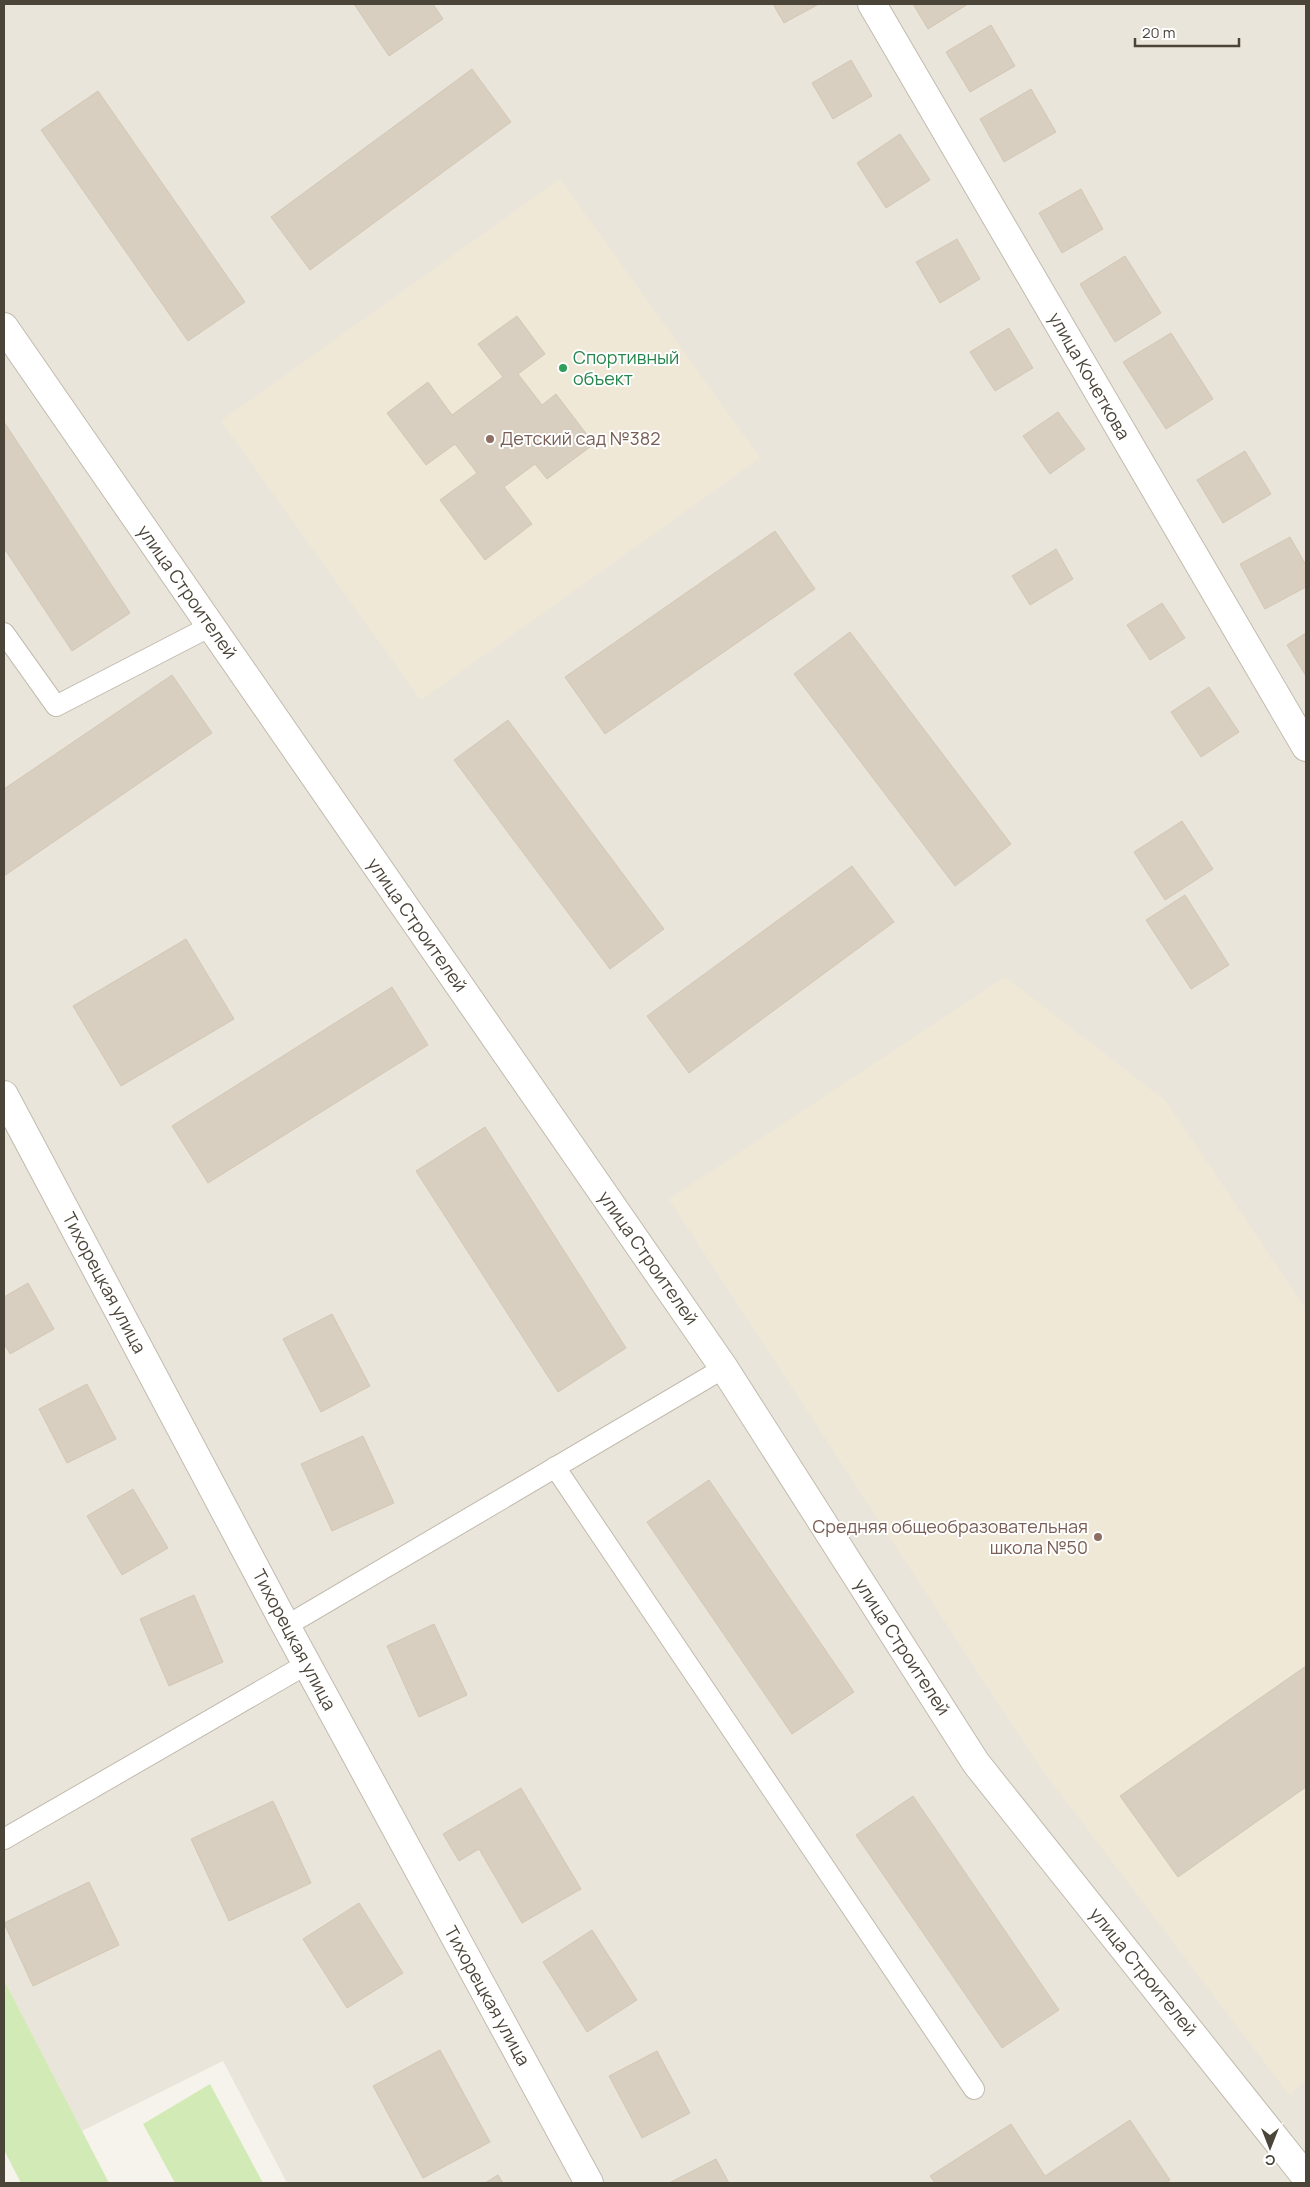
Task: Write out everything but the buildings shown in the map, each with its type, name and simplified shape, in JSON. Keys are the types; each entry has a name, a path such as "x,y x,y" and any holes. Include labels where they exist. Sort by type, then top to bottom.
{"street":[{"name":"улица Кочеткова","path":"872,4 1306,748"},
{"name":"улица Строителей","path":"4,327 724,1368 976,1763 1306,2177"},
{"name":"Тихорецкая улица","path":"4,1096 286,1626 589,2183"}],"lane":[{"path":"4,633 56,706 211,626"},
{"path":"286,1626 724,1368"},
{"path":"555,1468 974,2089"},
{"path":"4,1839 307,1664"}],"shaded area":[{"path":"4,4 1306,4 1306,2183 287,2183 223,2061 82,2131 4,1980"},
{"name":"Детский сад №382","path":"560,179 760,458 421,700 221,421"},
{"name":"Средняя общеобразовательная школа №50","path":"1005,977 1166,1101 1306,1310 1306,2079 1290,2096 1038,1764 669,1199"}],"green space":[{"path":"4,1980 109,2183 21,2183 4,2150"},
{"path":"210,2084 263,2183 175,2183 143,2124"}],"place":[{"name":"Спортивный объект","path":"563,368"},
{"name":"Детский сад №382","path":"490,439"},
{"name":"Средняя общеобразовательная школа №50","path":"1098,1537"}]}
